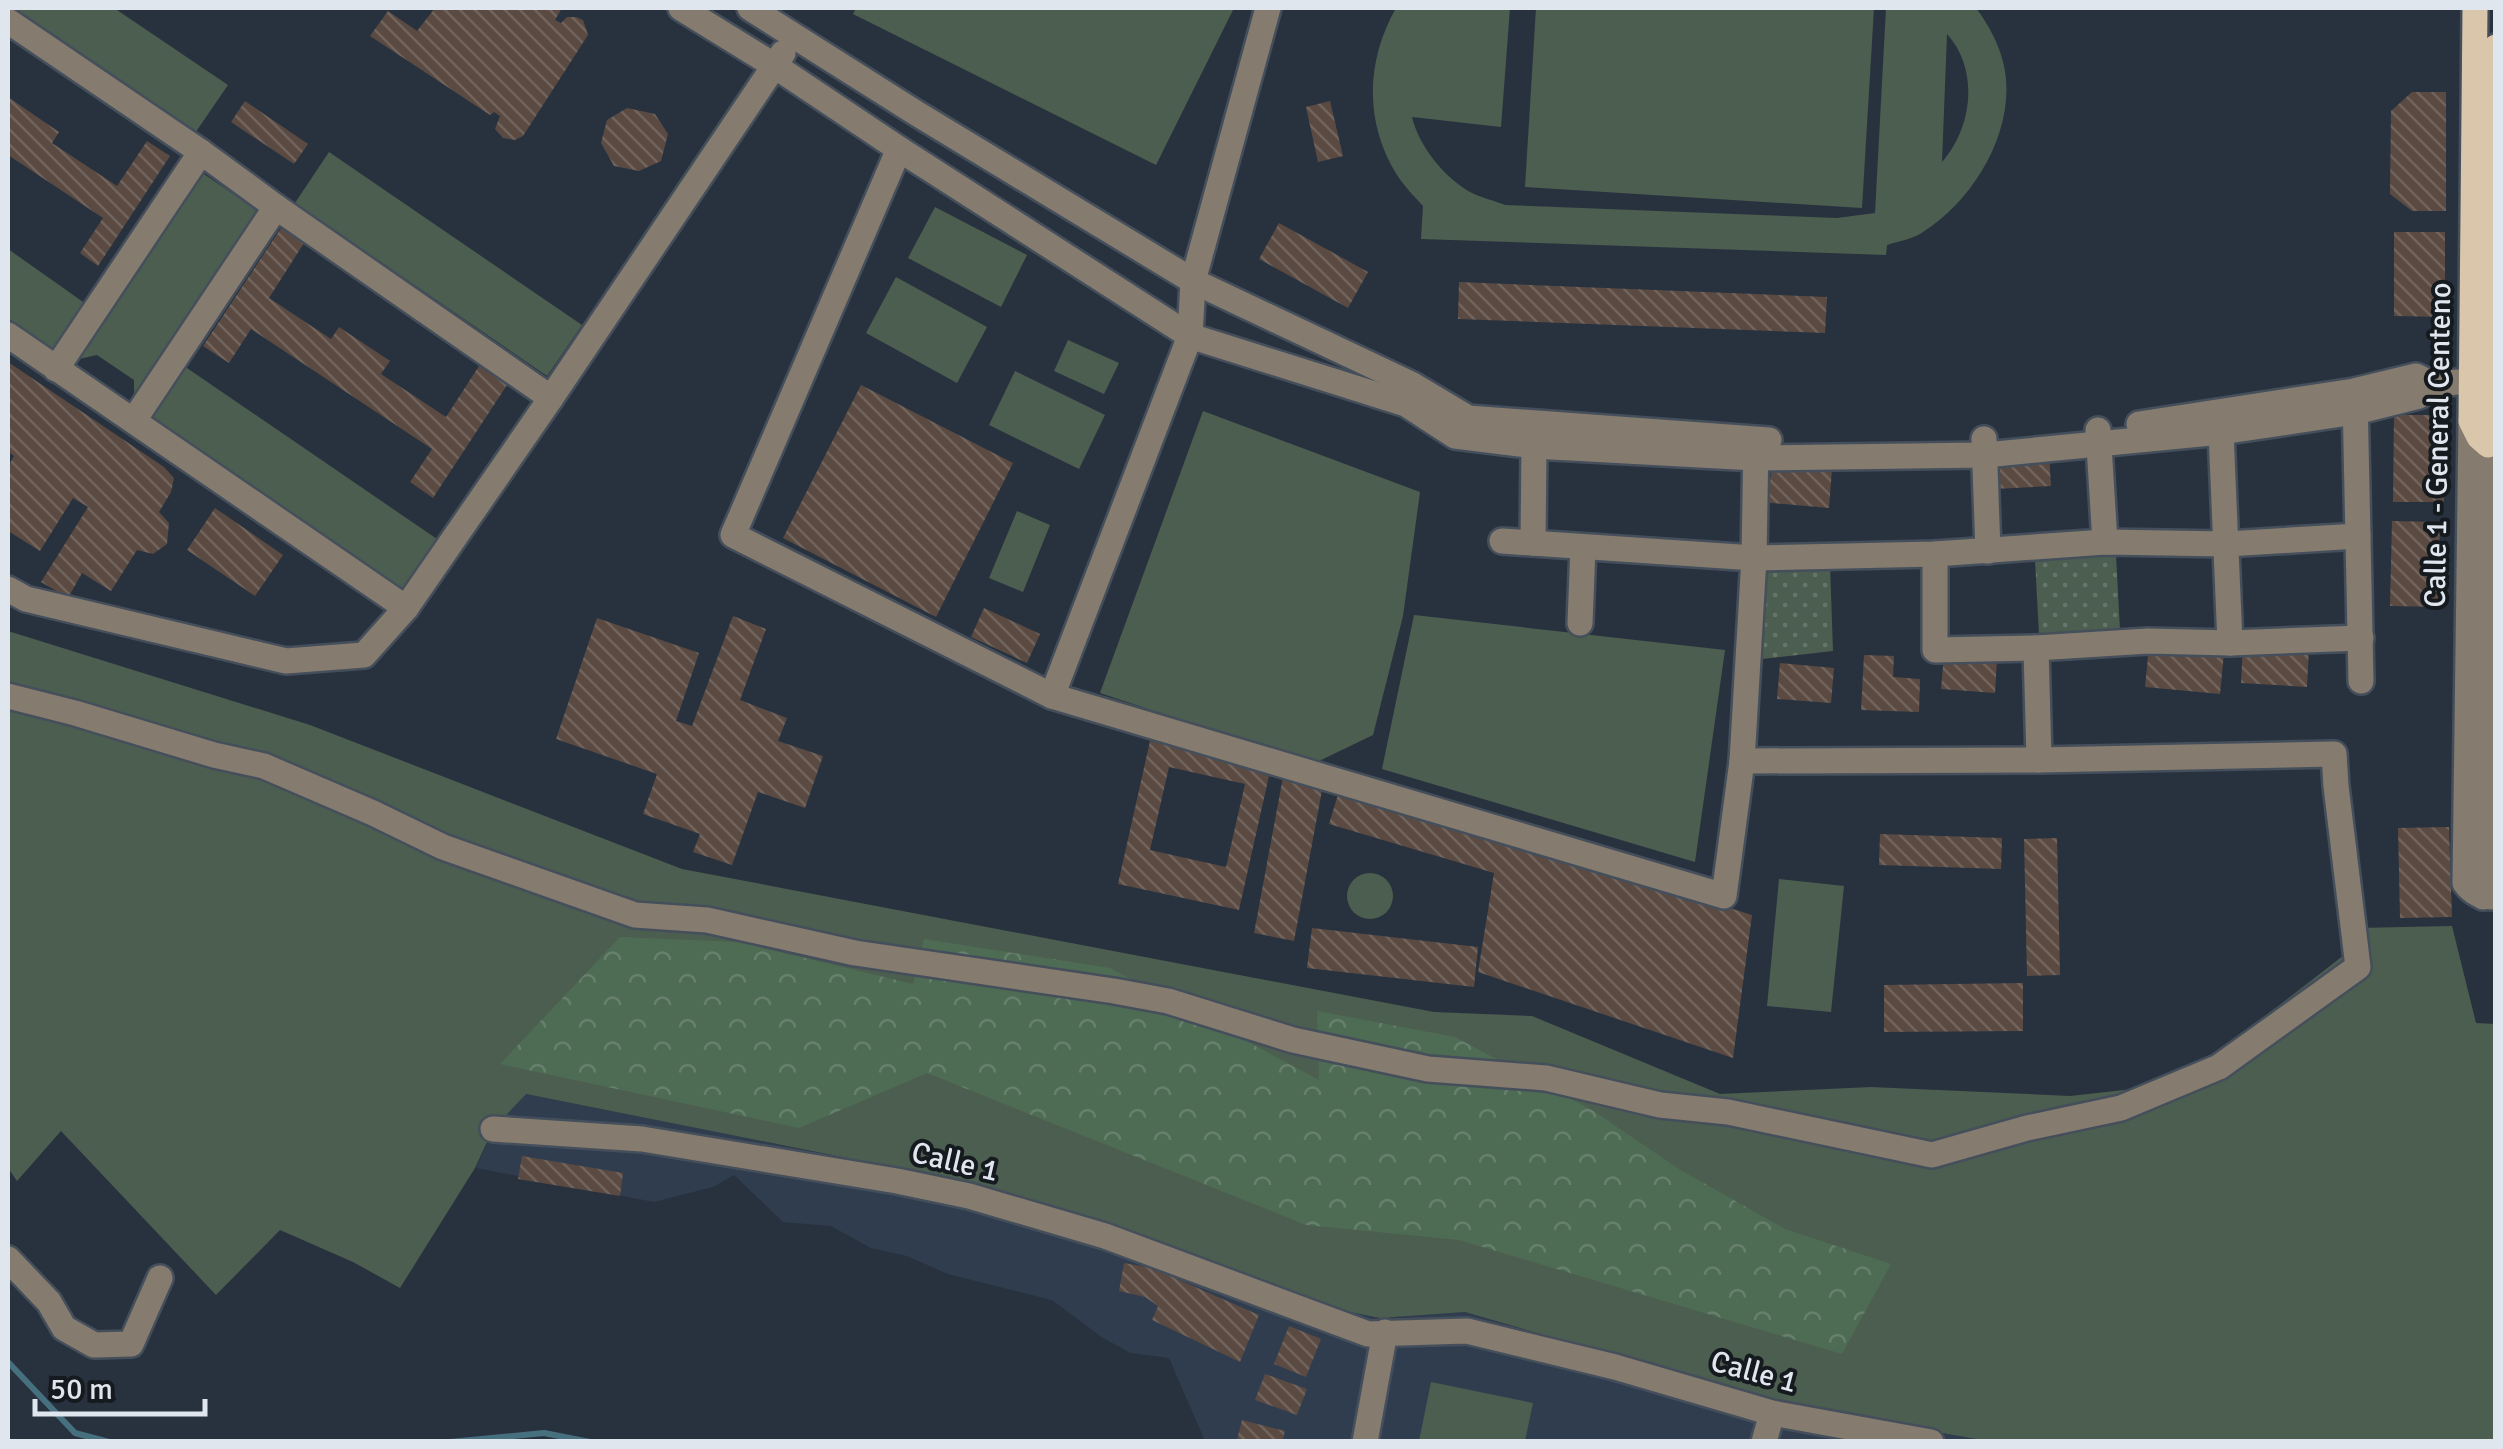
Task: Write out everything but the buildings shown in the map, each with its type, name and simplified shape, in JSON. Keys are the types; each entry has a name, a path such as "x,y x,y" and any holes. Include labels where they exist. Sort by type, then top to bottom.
{"main road":[{"name":"Calle 1 - General Centeno","path":"2472,421 2487,221 2495,184 2475,8"},
{"name":"Calle 1 - General Centeno","path":"2492,446 2485,74 2496,46"},
{"path":"2472,421 2479,437 2492,446"}],"street":[{"path":"681,8 1190,336 1406,404 1455,436 1534,446 1984,447 2221,432 2355,402 2416,376 2432,384 2472,381"},
{"path":"750,8 1194,281 1411,384 1468,418 1756,449"},
{"path":"1052,696 1190,336 1194,281 1268,8"},
{"path":"8,21 551,398"},
{"path":"8,589 26,599 286,661 364,655 406,608 793,36"},
{"path":"899,149 733,535 1052,696 1724,896 1742,762 1756,449"},
{"path":"56,368 201,152"},
{"path":"134,420 276,208"},
{"path":"8,336 406,608"},
{"path":"2099,437 2355,402"},
{"path":"2355,402 2361,681"},
{"name":"Calle 1 - General Centeno","path":"2472,421 2483,653 2476,769 2481,892"},
{"path":"2221,432 2230,644"},
{"path":"2099,437 2105,542"},
{"path":"1532,543 1534,446"},
{"name":"Calle 1 - General Centeno","path":"2478,572 2492,446"},
{"path":"1984,447 1988,551"},
{"path":"1502,541 1754,558 1934,554 2105,542 2226,544 2358,536"},
{"path":"1580,623 1583,547"},
{"path":"1934,554 1935,650 2361,638"},
{"path":"2036,648 2039,760"},
{"path":"8,696 264,766 443,847 635,915 708,920 855,953 1114,991 1168,1001 1293,1040 1428,1069 1546,1078 1660,1106 1728,1112 1932,1155 2027,1128 2120,1108 2219,1067 2358,966 2334,754 1742,762"},
{"name":"Calle 1","path":"493,1129 642,1139 969,1196 1105,1236 1368,1334 1467,1330 1616,1367 1772,1413 1931,1442"},
{"path":"8,1259 49,1302 64,1328 94,1345 131,1344 160,1278"},
{"path":"1364,1442 1385,1332"},
{"path":"1764,1442 1772,1413"}],"shaded area":[{"path":"525,1094 962,1181 1071,1214 1340,1310 1380,1318 1465,1312 1781,1404 1987,1441 1205,1441 1169,1358 1131,1353 1103,1338 1052,1300 948,1274 907,1256 871,1248 831,1226 783,1222 734,1175 713,1187 654,1202 476,1168 493,1129"}],"green space":[{"path":"8,8 114,8 228,85 193,136"},
{"path":"856,8 1234,8 1156,165 853,14"},
{"path":"1396,8 1510,8 1501,127 1412,117 1427,151 1444,171 1474,194 1505,205 1837,218 1875,213 1886,8 1976,8 2000,50 2006,101 1995,145 1972,186 1923,232 1887,245 1886,255 1421,239 1423,206 1386,155 1374,113 1374,70","holes":["1947,34 1957,48 1968,81 1966,115 1942,162"]},
{"path":"1536,8 1874,8 1862,208 1525,187"},
{"path":"329,152 582,325 547,376 295,203"},
{"path":"198,170 261,213 134,403 134,380 97,355 70,361"},
{"path":"935,207 1027,255 1001,307 908,258"},
{"path":"8,249 86,304 54,351 8,318"},
{"path":"896,277 987,327 957,383 866,333"},
{"path":"1068,340 1119,363 1104,394 1054,371"},
{"path":"184,366 437,539 403,590 150,417"},
{"path":"1015,371 1105,415 1079,469 989,425"},
{"path":"1203,411 1420,492 1403,616 1373,735 1317,762 1100,693"},
{"path":"1017,511 1050,525 1023,592 989,578"},
{"path":"2116,556 2120,630 2039,634 2035,560"},
{"path":"1830,565 1833,651 1762,659 1764,571"},
{"path":"1414,615 1725,650 1695,862 1382,769"},
{"path":"8,631 310,725 682,869 1434,1012 1532,1016 1720,1094 1871,1087 2070,1096 2133,1089 2220,1051 2348,952 2357,928 2452,926 2476,1023 2495,1024 2495,1441 1987,1441 1781,1404 1465,1312 1380,1318 1340,1310 1071,1214 962,1181 526,1094 493,1129 475,1168 400,1288 280,1230 216,1295 61,1131 17,1181 8,1168"},
{"path":"1370,873 1386,880 1393,896 1386,912 1370,919 1354,912 1347,896 1354,880"},
{"path":"1779,879 1844,886 1831,1012 1767,1006"},
{"path":"620,937 738,942 913,984 924,939 1110,968 1319,1080 1317,1011 1455,1037 1592,1110 1679,1169 1785,1229 1891,1264 1842,1354 1459,1240 1306,1225 927,1073 799,1128 500,1064"},
{"path":"1431,1382 1533,1403 1525,1441 1419,1441"}],"waterway":[{"path":"8,1362 75,1433 109,1442"},
{"path":"450,1442 544,1433 590,1442"}]}
